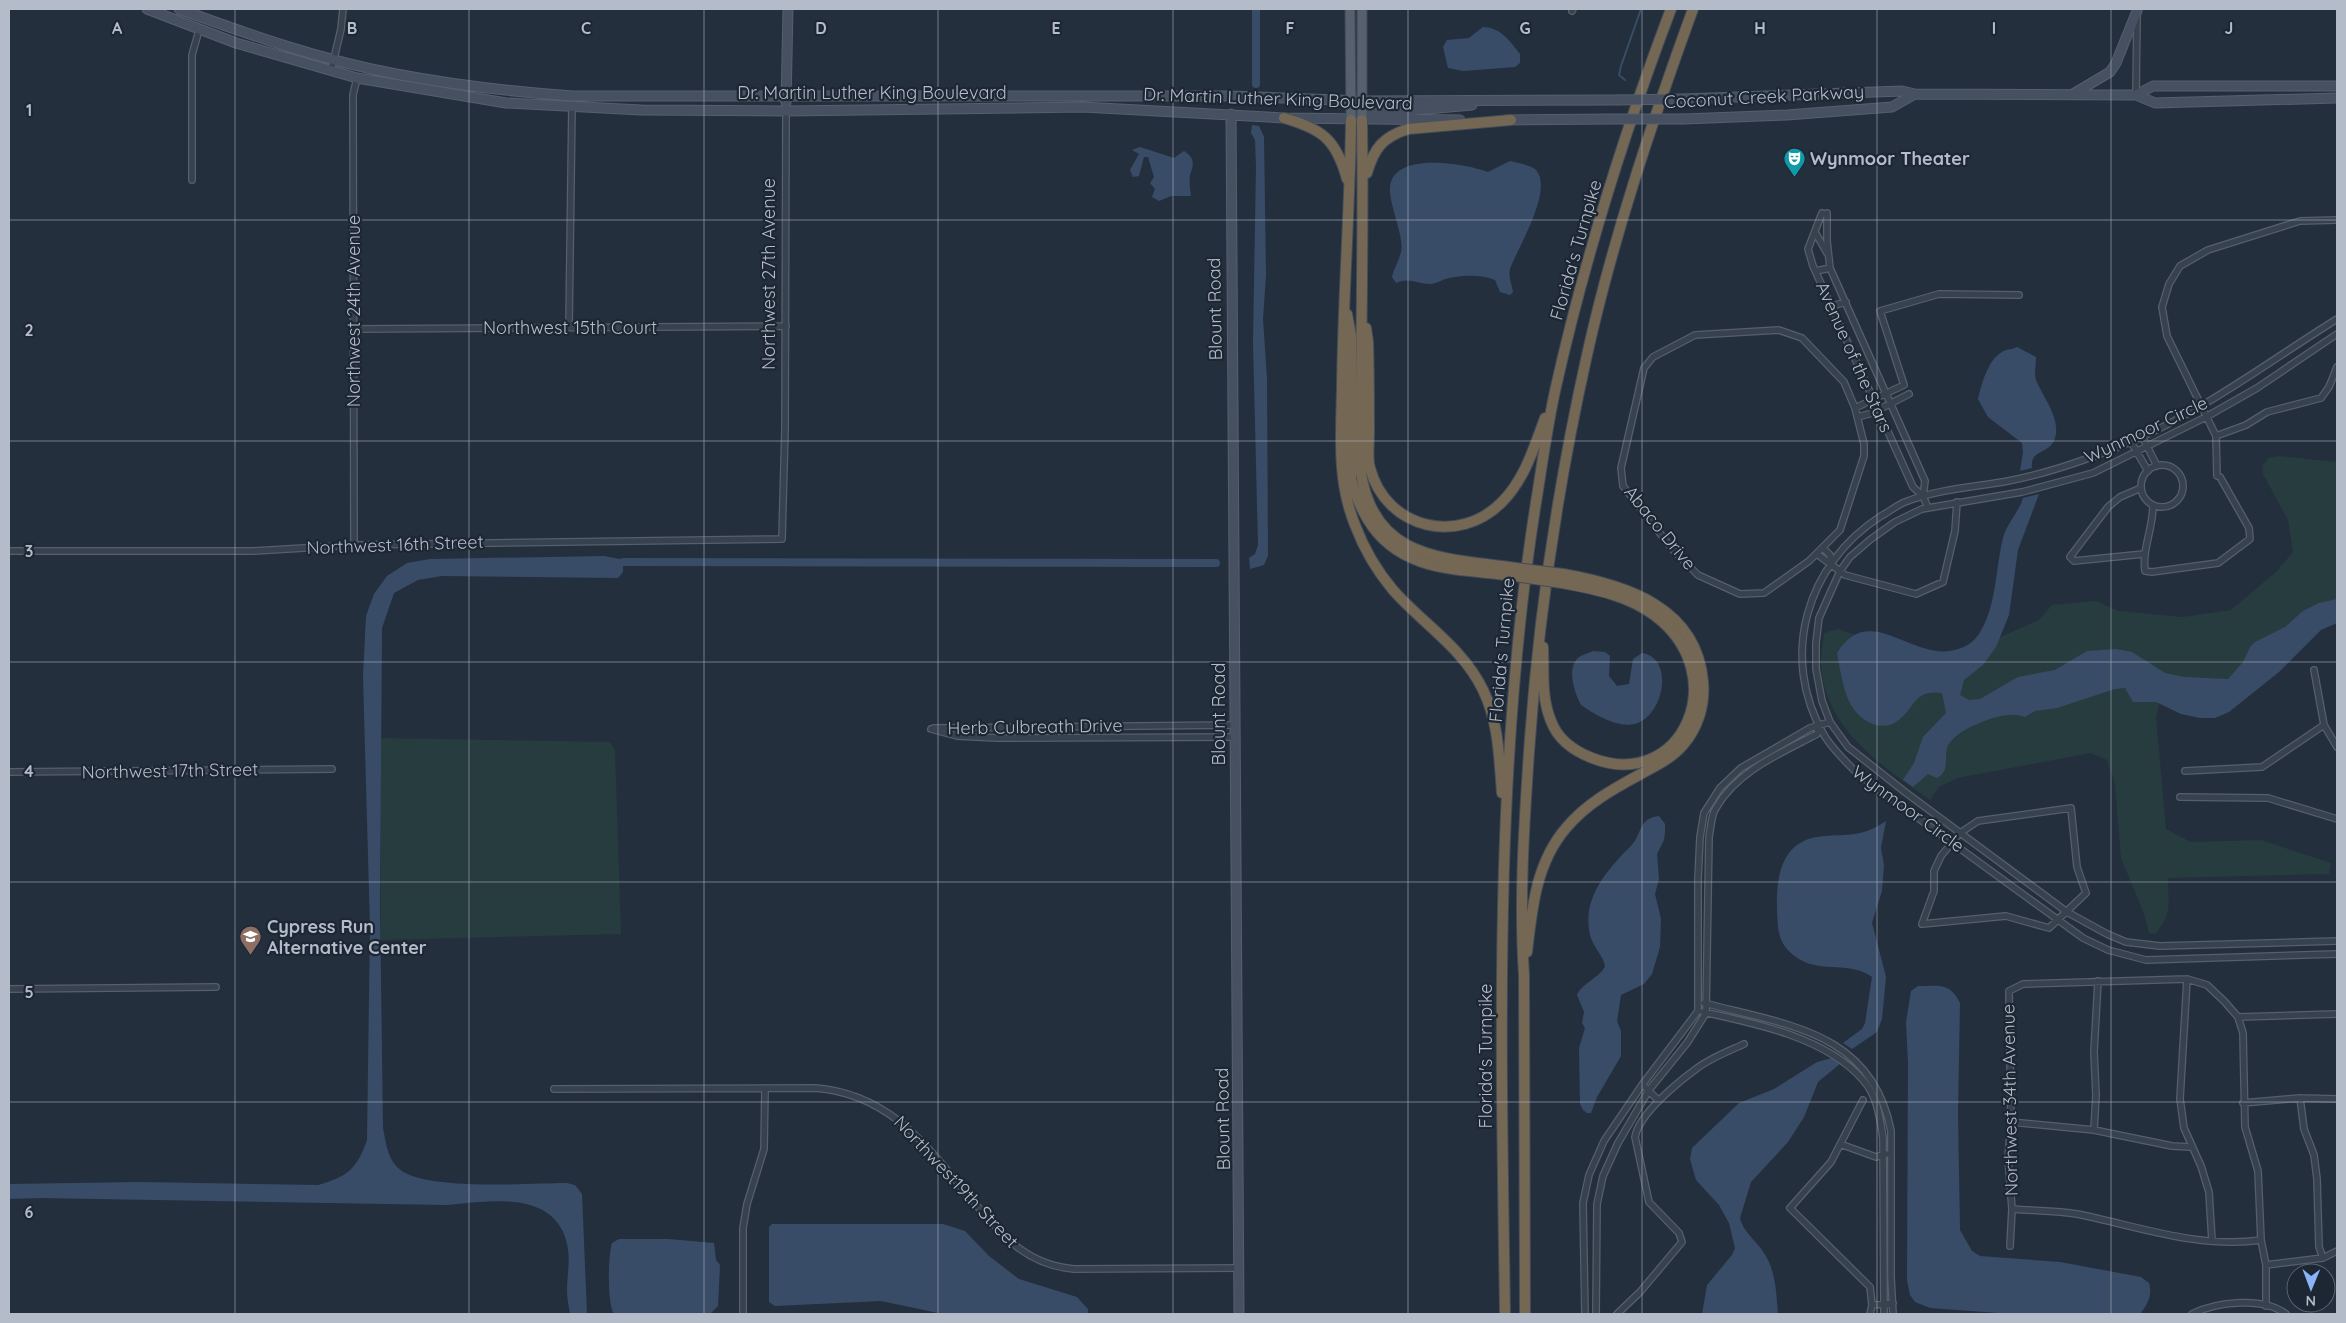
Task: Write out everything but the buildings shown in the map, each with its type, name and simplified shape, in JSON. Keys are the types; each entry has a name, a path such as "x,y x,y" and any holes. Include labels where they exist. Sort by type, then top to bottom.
{"highway":[{"name":"Florida's Turnpike","path":"1505,1314 1502,1008 1505,829 1514,671 1528,547 1554,394 1585,268 1650,66 1671,9"},
{"name":"Florida's Turnpike","path":"1526,1314 1524,975 1521,932 1526,800 1535,666 1566,458 1587,354 1617,239 1670,71 1692,9"},
{"path":"1284,118 1308,125 1334,144 1350,190"},
{"path":"1351,120 1350,190 1342,333 1341,462 1348,505 1364,547 1379,572 1394,591 1458,652 1472,669 1484,690 1497,735 1505,829"},
{"path":"1362,120 1364,183 1361,473 1364,489 1372,508 1400,541 1420,553 1508,571 1615,586 1636,593 1660,607 1678,624 1699,654 1704,688 1698,720 1682,746 1664,761 1606,794 1586,808 1566,828 1549,852 1537,882 1524,975"},
{"path":"1364,183 1371,158 1381,144 1392,134 1408,129 1511,120"},
{"path":"1345,300 1351,336 1351,478 1353,492 1361,509 1386,544 1403,555 1441,568 1508,571"},
{"path":"1363,315 1368,342 1370,467 1379,490 1394,508 1414,522 1439,527 1464,525 1485,517 1503,501 1523,474 1554,394"},
{"path":"1542,621 1545,703 1551,722 1561,738 1578,752 1600,761 1620,764 1641,762 1658,755 1670,746 1682,731 1694,706 1695,687 1693,672 1680,642 1654,616 1638,605 1609,593 1562,578"}],"main road":[{"name":"Dr. Martin Luther King Boulevard","path":"147,9 199,30 264,52 357,78 502,102 572,108 786,111 1083,107 1351,120 1612,119"},
{"name":"Dr. Martin Luther King Boulevard","path":"178,9 244,33 334,60 423,78 508,91 573,96 786,98 1230,96 1350,100 1616,100"},
{"name":"Northwest 27th Avenue","path":"786,111 788,9"},
{"path":"1350,9 1351,120"},
{"path":"1362,9 1362,120"},
{"path":"2073,94 2110,72 2116,63 2137,9"},
{"path":"357,78 374,76 412,82 423,78"},
{"name":"Coconut Creek Parkway","path":"2136,95 2153,86 2337,86"},
{"name":"Coconut Creek Parkway","path":"1616,100 1902,91 1915,94 2136,95 2155,103 2337,98"},
{"path":"2297,98 2311,93 2337,92"},
{"name":"Coconut Creek Parkway","path":"1612,119 1684,119 1787,115 1892,107 1915,94"},
{"path":"969,108 974,105 1000,102 1014,96"},
{"path":"1010,108 1013,103 1054,101 1060,96"},
{"path":"1362,120 1370,114 1474,105 1489,100"},
{"name":"Blount Road","path":"1231,114 1239,1314"}],"street":[{"path":"331,71 343,9"},
{"path":"2136,95 2137,9"},
{"path":"192,180 192,55 199,30"},
{"name":"Northwest 24th Avenue","path":"354,545 353,96 357,78"},
{"path":"569,327 573,96"},
{"name":"Northwest 27th Avenue","path":"782,539 785,429 784,333 786,326 786,111"},
{"name":"Avenue of the Stars","path":"1923,496 1925,481 1830,268 1825,213 1808,249 1816,272 1913,487 1923,496 1928,508"},
{"path":"2154,505 2153,524 2144,554 2145,571 2191,568 2218,563 2250,539 2249,528 2220,476 2217,476 2216,436 2167,336 2162,307 2170,284 2180,266 2208,250 2300,222 2337,220"},
{"path":"1815,232 1828,254"},
{"path":"1816,272 1830,268"},
{"path":"1855,408 1904,385 1880,311 1940,294 2019,295"},
{"path":"1832,306 1846,302"},
{"path":"2335,321 2337,334"},
{"name":"Wynmoor Circle","path":"2335,321 2262,370 2200,406 2131,442 2086,460 2043,473 1923,496 1903,503 1872,522 1849,540 1831,564 1817,588 1805,618 1802,646 1803,673 1808,697 1819,726 1826,738 1859,775 2083,938 2108,950 2146,960 2337,954"},
{"name":"Northwest 15th Court","path":"354,329 786,326"},
{"name":"Abaco Drive","path":"1779,330 1802,338 1844,382 1855,408 1864,444 1864,456 1840,530 1816,554 1764,593 1740,594 1698,575 1674,551 1623,486 1620,468 1644,368 1653,357 1694,335 1779,330"},
{"name":"Wynmoor Circle","path":"2337,334 2257,388 2206,417 2138,452 2093,472 2022,492 1928,508 1895,522 1850,557 1840,572 1819,618 1816,643 1816,669 1822,701 1830,722 1855,753 2067,912 2126,942 2160,946 2337,941"},
{"path":"2216,436 2246,425 2267,412 2321,398 2329,387 2337,367"},
{"path":"1858,418 1909,394"},
{"path":"2142,436 2157,466"},
{"path":"2131,442 2148,471"},
{"path":"2157,466 2172,469 2178,473 2182,486 2178,499 2173,504 2160,507 2145,498 2141,488 2143,478 2148,471 2157,466"},
{"path":"2141,488 2120,497 2108,506 2070,557 2074,561 2144,554"},
{"path":"1816,554 1840,572 1870,583 1916,594 1943,582 1955,531 1957,502"},
{"name":"Northwest 16th Street","path":"9,551 252,551 354,545 782,539"},
{"path":"1823,548 1830,554 1831,564"},
{"path":"2314,670 2324,724 2337,747"},
{"path":"1585,1314 1583,1203 1589,1175 1604,1141 1642,1085 1698,1012 1698,879 1700,838 1704,813 1720,788 1741,768 1810,728 1830,722"},
{"name":"Herb Culbreath Drive","path":"1235,724 931,729 957,736 997,738 1235,738"},
{"path":"2185,771 2262,767 2324,724"},
{"path":"1596,1314 1596,1204 1602,1176 1618,1143 1649,1090 1688,1044 1706,1013 1709,837 1715,809 1732,787 1754,769 1817,734 1819,726"},
{"name":"Northwest 17th Street","path":"9,772 332,769"},
{"path":"2180,797 2268,798 2337,819"},
{"path":"2070,808 2077,867 2086,893 2049,928 2006,916 1922,924 1934,891 1934,872 1941,856 1952,842 1960,832 1978,821 2070,808"},
{"path":"2188,980 2180,1099 2184,1128 2201,1166 2209,1192 2212,1241"},
{"path":"2094,1130 2096,1095 2094,1052 2098,981 2188,980 2207,985 2238,1017 2243,1033 2245,1127 2258,1171 2261,1240 2266,1265 2266,1306"},
{"name":"Northwest 34th Avenue","path":"2010,1246 2012,1209 2008,1157 2011,1122 2008,991 2023,984 2098,981"},
{"path":"9,989 216,987"},
{"path":"1699,1002 1812,1032 1834,1043 1852,1056 1874,1083 1887,1110 1891,1131 1890,1277 1893,1314"},
{"path":"1698,1012 1752,1023 1796,1037 1828,1051 1846,1064 1864,1081 1878,1109 1883,1155 1884,1314"},
{"path":"2238,1017 2337,1014"},
{"path":"1617,1314 1640,1292 1682,1242 1679,1233 1649,1202 1635,1137 1636,1127 1659,1101 1697,1068 1744,1044"},
{"path":"1642,1085 1659,1101"},
{"path":"743,1314 744,1220 764,1149 765,1088"},
{"name":"Northwest19th Street","path":"554,1090 765,1088 827,1089 852,1094 877,1104 896,1117 1008,1240 1025,1254 1041,1262 1074,1268 1239,1268"},
{"path":"2243,1103 2300,1098 2337,1100"},
{"path":"2300,1098 2304,1129 2315,1163 2318,1247 2323,1258"},
{"path":"1863,1100 1831,1162 1790,1208 1870,1286 1872,1305 1870,1314"},
{"path":"2011,1122 2094,1130 2172,1146 2191,1147"},
{"path":"1840,1144 1876,1157 1891,1153"},
{"path":"2012,1209 2074,1214 2178,1238 2241,1243 2261,1240"},
{"path":"2266,1265 2323,1258 2337,1251"},
{"path":"1872,1305 1893,1303"},
{"path":"2192,1314 2204,1308 2227,1305 2266,1306 2286,1314"}],"green space":[{"path":"2279,456 2337,462 2337,611 2235,696 2161,697 2156,717 2166,829 2191,842 2261,840 2331,863 2329,874 2168,878 2169,902 2165,920 2155,934 2149,933 2144,914 2121,858 2115,784 2107,760 2091,753 1957,778 1939,787 1930,800 1874,758 1857,742 1843,725 1831,705 1824,684 1821,653 1824,633 1838,629 1879,643 1948,660 2039,620 2052,605 2096,601 2119,611 2182,617 2231,610 2276,572 2293,552 2288,520 2263,474 2262,466 2269,458"},
{"path":"381,738 610,742 615,750 621,934 381,940"}],"water":[{"path":"1483,27 1500,32 1520,54 1520,63 1515,67 1463,71 1448,68 1443,47 1447,40 1469,38"},
{"path":"1252,125 1259,126 1264,137 1266,275 1263,319 1267,379 1268,556 1264,565 1250,569 1249,558 1255,554 1258,545 1253,342 1256,167 1255,140 1251,133"},
{"path":"1140,147 1174,158 1184,151 1188,154 1193,162 1190,175 1191,196 1171,196 1159,201 1152,197 1155,189 1150,183 1154,177 1148,157 1144,157 1139,176 1133,177 1130,170 1139,154 1132,150"},
{"path":"1510,161 1534,168 1540,179 1541,191 1538,205 1510,269 1513,292 1510,295 1500,292 1495,280 1477,276 1445,279 1432,284 1409,281 1396,283 1392,277 1402,246 1390,195 1394,176 1403,168 1416,164 1448,164 1488,172"},
{"path":"2017,347 2036,357 2036,380 2056,423 2053,443 2037,454 2032,462 2032,468 2020,471 2023,452 2022,443 1988,417 1978,399 1990,364 2000,353"},
{"path":"2039,494 2018,550 2009,615 1996,647 1983,665 1964,680 1960,695 1969,700 1980,699 2018,677 2055,670 2087,651 2116,649 2132,652 2165,673 2184,677 2228,679 2243,662 2250,647 2255,642 2285,627 2303,611 2319,603 2337,599 2337,623 2321,630 2279,672 2229,712 2215,718 2200,718 2181,714 2156,702 2133,702 2125,688 2115,689 2057,708 2035,711 2025,717 2003,716 1974,725 1950,742 1947,748 1944,772 1937,778 1928,774 1913,787 1903,780 1914,763 1923,737 1946,713 1942,693 1925,694 1920,697 1902,717 1890,725 1883,726 1871,723 1855,711 1848,699 1837,653 1850,638 1864,632 1879,632 1927,649 1944,651 1966,646 1979,634 1989,612 1995,588 2000,550 2010,522 2023,498"},
{"path":"604,556 620,559 623,562 623,572 618,578 442,576 418,580 394,593 382,628 380,907 383,1128 387,1149 397,1167 409,1175 428,1180 504,1185 567,1183 575,1185 582,1194 587,1314 570,1314 567,1291 569,1254 562,1230 551,1216 537,1208 521,1203 502,1201 447,1205 9,1199 9,1184 140,1182 318,1185 344,1175 355,1165 367,1140 370,927 363,676 366,616 374,594 387,576 407,563 430,559"},
{"path":"1593,651 1605,652 1610,656 1609,676 1617,686 1629,684 1633,659 1642,653 1652,657 1659,665 1662,676 1662,688 1653,711 1644,719 1634,724 1620,724 1599,716 1581,705 1573,682 1574,663 1578,658"},
{"path":"1659,816 1665,824 1664,840 1657,854 1659,879 1655,894 1661,919 1660,947 1652,974 1644,984 1621,995 1617,1021 1621,1031 1621,1056 1597,1097 1591,1113 1587,1113 1580,1104 1579,1048 1585,1028 1582,1023 1584,1012 1577,995 1605,966 1590,935 1588,923 1591,902 1606,874 1633,844 1645,822 1648,819"},
{"path":"1886,821 1881,848 1884,865 1882,891 1872,923 1886,977 1882,1019 1877,1032 1852,1049 1843,1043 1862,1029 1865,1023 1872,977 1855,969 1808,963 1799,959 1787,949 1781,938 1778,925 1777,898 1779,875 1788,855 1795,847 1805,841 1817,837 1860,833 1877,827"},
{"path":"1918,986 1948,988 1960,1003 1958,1113 1960,1230 1972,1251 1980,1256 2060,1262 2141,1277 2149,1283 2150,1296 2140,1314 2012,1314 1930,1308 1915,1302 1910,1295 1907,1280 1908,1063 1906,1022 1911,991"},
{"path":"1832,1058 1841,1063 1818,1082 1804,1117 1788,1142 1751,1182 1740,1218 1749,1235 1767,1257 1773,1273 1778,1314 1702,1314 1707,1285 1732,1255 1735,1248 1729,1223 1719,1205 1696,1180 1690,1159 1692,1148 1739,1103 1774,1089 1817,1062"},
{"path":"772,1224 943,1224 965,1231 989,1256 1019,1279 1077,1297 1088,1309 1088,1314 943,1314 881,1301 775,1306 769,1302 769,1227"},
{"path":"619,1239 668,1239 714,1243 716,1260 720,1265 718,1306 710,1314 614,1314 609,1290 610,1258 612,1243"}],"waterway":[{"path":"1256,9 1256,84"},
{"path":"1625,80 1619,75 1621,66 1641,9"},
{"path":"623,562 1216,563"}],"place":[{"name":"Wynmoor Theater","path":"1794,178"},
{"name":"Cypress Run Alternative Center","path":"251,956"}]}
